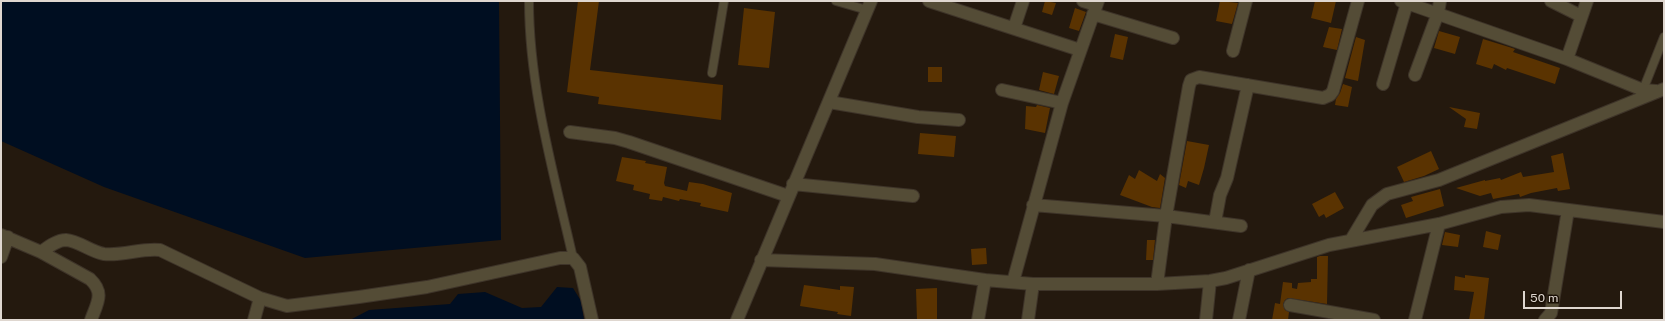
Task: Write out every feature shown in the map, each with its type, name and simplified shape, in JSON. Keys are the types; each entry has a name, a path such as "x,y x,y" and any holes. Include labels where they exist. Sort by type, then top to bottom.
{"street":[{"path":"930,1 1080,50"},
{"path":"1014,28 1024,1"},
{"path":"1083,1 1173,38"},
{"path":"1233,51 1246,1"},
{"path":"1157,284 1166,216 1191,80 1199,77 1323,98 1330,95 1333,91 1358,1"},
{"path":"1551,1 1581,16"},
{"path":"1567,59 1587,1"},
{"path":"1383,84 1404,2 1439,7 1643,90 1661,90"},
{"path":"737,320 869,6"},
{"path":"1013,282 1062,103 1096,7"},
{"path":"1416,75 1439,7"},
{"path":"1215,222 1220,195 1227,178 1248,85"},
{"path":"1002,90 1062,103"},
{"path":"1351,240 1372,205 1387,194 1439,180 1661,90"},
{"path":"829,102 918,117 959,120"},
{"path":"570,132 615,138 629,142 788,196"},
{"path":"793,184 913,196"},
{"path":"1033,205 1166,216 1241,226"},
{"path":"761,260 875,264 985,280 1033,284 1157,284 1210,281 1226,278 1329,245 1439,224 1482,211 1509,206 1529,205 1664,222"},
{"path":"1545,320 1551,313 1568,210"},
{"path":"1415,320 1439,224"},
{"path":"1,258 5,236 41,252 90,279 96,284 98,289 98,300 91,320"},
{"path":"41,252 56,242 66,240 103,254 151,249 160,250 260,298 287,306 427,287 560,258 573,258 580,267 592,320"},
{"path":"1239,320 1249,270"},
{"path":"978,320 985,280"},
{"path":"1206,320 1210,281"},
{"path":"1028,320 1033,284"},
{"path":"254,320 260,298"},
{"path":"1290,305 1374,320"}],"lane":[{"path":"529,1 530,41 537,95 573,258"},
{"path":"712,73 724,1"},
{"path":"836,1 869,6"},
{"path":"1643,90 1664,37"}],"water":[{"path":"1,1 499,1 501,240 305,258 104,187 1,141"},
{"path":"557,287 573,288 581,301 584,320 350,320 369,310 450,304 458,294 485,292 522,308 541,307"}],"building":[{"path":"578,1 599,1 590,70 723,85 721,120 598,104 599,97 567,92"},
{"path":"1045,1 1056,3 1052,15 1042,12"},
{"path":"1220,1 1238,3 1232,24 1216,21"},
{"path":"1315,1 1336,1 1331,23 1311,18"},
{"path":"744,8 775,12 769,68 738,65"},
{"path":"1075,8 1086,12 1079,31 1069,28"},
{"path":"1329,27 1342,29 1337,50 1323,47"},
{"path":"1439,31 1460,37 1455,54 1434,48"},
{"path":"1115,34 1128,37 1123,60 1110,57"},
{"path":"1356,37 1365,40 1358,81 1345,78"},
{"path":"1483,39 1515,49 1513,52 1560,68 1555,84 1507,68 1506,70 1494,64 1492,69 1476,64"},
{"path":"928,67 942,67 942,82 928,82"},
{"path":"1043,72 1059,76 1054,94 1039,90"},
{"path":"1343,84 1352,87 1348,107 1335,105 1336,99"},
{"path":"1037,105 1050,108 1045,133 1025,129 1026,106 1036,107"},
{"path":"1449,107 1480,113 1477,129 1464,127 1466,119"},
{"path":"920,133 956,136 954,157 918,154"},
{"path":"1187,141 1209,145 1199,185 1188,181 1186,188 1179,185"},
{"path":"1431,151 1439,169 1424,176 1404,182 1397,167"},
{"path":"1563,153 1570,189 1558,191 1557,188 1531,193 1520,197 1519,194 1493,199 1491,193 1480,196 1456,188 1485,180 1500,178 1501,180 1521,172 1523,177 1554,172 1551,156"},
{"path":"622,157 646,161 645,163 667,167 664,183 665,186 687,191 689,182 703,184 732,193 728,212 700,206 701,203 680,199 679,201 663,197 662,201 649,199 650,194 633,190 634,185 616,181"},
{"path":"1139,170 1157,181 1160,174 1165,178 1160,208 1152,207 1120,195 1129,175 1135,179"},
{"path":"1440,189 1444,206 1406,218 1401,205 1413,201 1411,197"},
{"path":"1335,192 1344,208 1326,218 1324,214 1319,217 1312,204"},
{"path":"1486,231 1501,235 1498,250 1483,247"},
{"path":"1445,232 1460,235 1458,247 1442,245"},
{"path":"1147,240 1155,240 1153,260 1146,260"},
{"path":"986,248 987,264 972,265 971,249"},
{"path":"1328,256 1327,304 1288,298 1283,304 1285,310 1289,312 1288,320 1272,320 1275,303 1280,304 1283,282 1292,283 1292,288 1297,289 1298,283 1311,282 1311,279 1317,279 1317,257"},
{"path":"1465,275 1489,278 1484,320 1469,320 1474,292 1454,290 1455,276 1465,278"},
{"path":"804,285 840,290 840,286 854,287 851,316 837,314 838,312 800,306"},
{"path":"937,288 937,320 917,320 916,289"}]}
